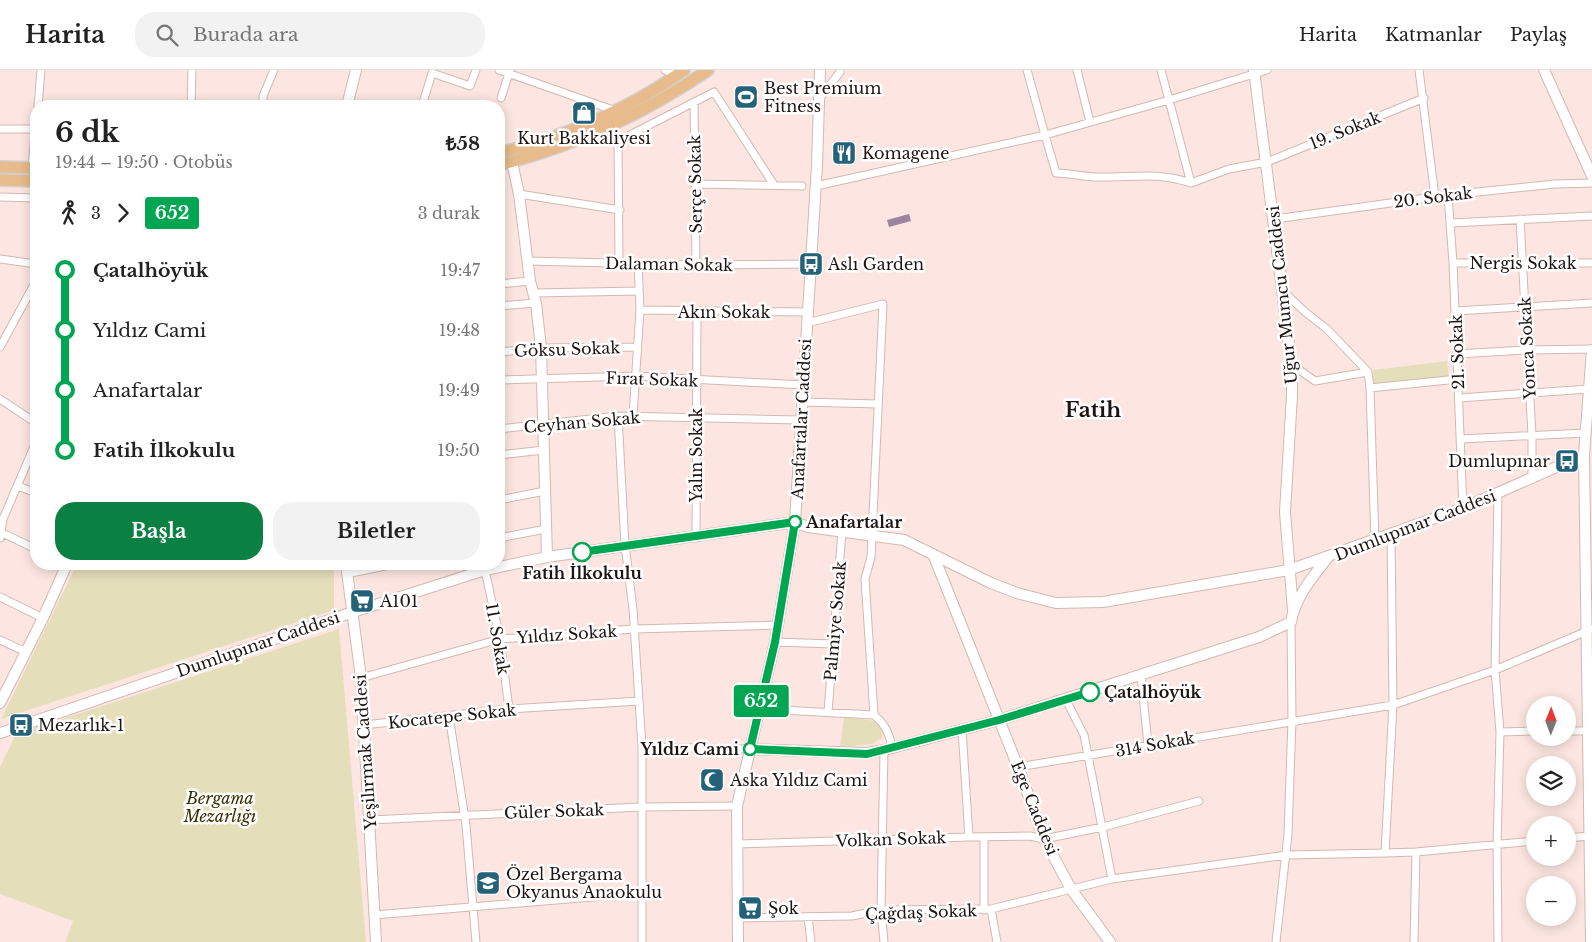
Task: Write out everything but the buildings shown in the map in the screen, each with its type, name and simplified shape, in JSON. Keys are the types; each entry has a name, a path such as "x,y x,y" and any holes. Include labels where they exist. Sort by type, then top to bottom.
{"main road":[{"path":"505,164 586,138 654,104 708,70"},
{"path":"505,151 542,141 613,110 680,72"},
{"path":"0,167 30,168"},
{"path":"0,180 30,181"}],"street":[{"path":"38,100 41,70"},
{"path":"191,100 192,70"},
{"path":"263,100 274,70"},
{"path":"349,100 356,70"},
{"path":"424,100 432,73 470,86 476,70"},
{"path":"499,70 510,72 613,110"},
{"path":"665,70 680,72"},
{"path":"812,70 820,98"},
{"name":"Anafartalar Caddesi","path":"738,942 737,806 775,642 795,522 816,186 820,70"},
{"path":"1027,70 1056,173 1100,178 1142,174 1170,176 1191,183"},
{"path":"1077,70 1090,122"},
{"path":"1161,70 1191,183"},
{"path":"816,186 1045,135 1168,100 1254,72 1267,70"},
{"path":"1419,70 1435,197"},
{"path":"1544,70 1592,176"},
{"path":"820,98 839,71"},
{"path":"501,98 510,72"},
{"name":"Uğur Mumcu Caddesi","path":"1254,72 1291,364 1292,395 1285,512 1293,610"},
{"path":"619,263 618,141 714,92 774,186"},
{"name":"19. Sokak","path":"1191,183 1229,169 1266,162 1424,98"},
{"name":"Serçe Sokak","path":"694,102 696,265"},
{"path":"0,128 30,129"},
{"path":"512,162 519,194 527,261 535,298 541,348 548,556"},
{"name":"20. Sokak","path":"1274,219 1448,195 1555,184 1592,183"},
{"path":"695,184 802,186"},
{"path":"519,194 620,210"},
{"name":"21. Sokak","path":"1448,195 1453,264 1463,508"},
{"path":"0,197 30,198"},
{"path":"1451,223 1592,216"},
{"name":"Yonca Sokak","path":"1520,219 1532,435 1532,477"},
{"path":"0,259 30,263"},
{"name":"Dalaman Sokak","path":"527,261 696,265 811,264"},
{"name":"Nergis Sokak","path":"1453,264 1592,262"},
{"path":"633,416 634,376 640,310 638,263"},
{"path":"505,283 530,281"},
{"path":"505,305 535,298 640,291"},
{"path":"1282,291 1327,329 1368,372 1375,541"},
{"path":"0,347 30,292"},
{"path":"1455,311 1592,303"},
{"name":"Akın Sokak","path":"640,310 807,317 882,304 878,404"},
{"name":"Yalın Sokak","path":"696,538 697,312"},
{"name":"Göksu Sokak","path":"505,351 541,348 636,347"},
{"path":"1457,354 1592,349 1584,454 1589,630 1588,731 1591,942"},
{"path":"1291,364 1315,381 1368,372"},
{"name":"Fırat Sokak","path":"505,380 543,377 634,376 697,381 804,385"},
{"path":"1370,388 1458,379"},
{"path":"1459,398 1530,393 1590,382"},
{"path":"0,399 30,419"},
{"path":"803,402 878,404 871,557 866,579 874,715"},
{"path":"618,416 625,545 634,630 642,747 642,942"},
{"name":"Ceyhan Sokak","path":"505,428 618,416 802,420"},
{"path":"1461,439 1585,433"},
{"path":"505,454 544,450"},
{"name":"Dumlupınar Caddesi","path":"505,566 548,556 625,545 696,538 795,522 808,527 904,540 991,584 1018,593 1056,602 1075,604 1119,600 1289,570 1375,541 1463,508 1584,454"},
{"path":"30,457 3,519 1,534 30,546"},
{"path":"18,486 30,491"},
{"path":"505,499 545,491"},
{"path":"1498,493 1495,670 1500,732 1497,846 1498,942"},
{"path":"505,537 546,529"},
{"name":"Palmiye Sokak","path":"828,712 842,531"},
{"path":"1384,853 1392,705 1391,535"},
{"path":"933,554 999,720"},
{"name":"Dumlupınar Caddesi","path":"1291,622 1293,610 1313,576 1330,556"},
{"path":"0,703 43,618 64,570"},
{"name":"Yeşilırmak Caddesi","path":"346,570 361,678 376,942"},
{"name":"Dumlupınar Caddesi","path":"0,733 353,612 485,570"},
{"name":"11. Sokak","path":"485,570 500,639 509,709"},
{"path":"0,598 43,618"},
{"path":"642,747 867,754 999,720 1066,700 1259,637 1291,622 1292,720 1287,855 1276,942"},
{"name":"Yıldız Sokak","path":"361,678 500,639 634,630 778,624"},
{"name":"314 Sokak","path":"1018,767 1292,720 1392,705 1495,670 1589,630"},
{"path":"0,640 26,652"},
{"path":"775,642 834,644"},
{"path":"1141,675 1148,745"},
{"path":"1066,700 1084,735 1112,878"},
{"name":"Kocatepe Sokak","path":"364,725 509,709 639,701"},
{"path":"760,709 874,715 882,722 890,736 880,910 884,942"},
{"path":"449,716 464,815 476,942"},
{"name":"Ege Caddesi","path":"999,720 1044,839 1072,889 1110,942"},
{"path":"962,729 969,837"},
{"path":"1576,731 1588,731"},
{"path":"1500,732 1526,732"},
{"name":"Volkan Sokak","path":"737,844 1030,836 1044,839 1103,827 1199,801"},
{"name":"Güler Sokak","path":"370,820 641,807 737,806"},
{"path":"1576,837 1589,836"},
{"path":"984,837 987,910 997,942"},
{"name":"Çağdaş Sokak","path":"738,918 852,916 880,910 987,910 1112,878 1287,855 1416,852 1526,842"},
{"path":"1414,942 1416,852"},
{"path":"374,915 641,893"},
{"path":"808,917 811,942"}],"green space":[{"path":"1447,361 1449,376 1374,385 1373,370"},
{"path":"74,570 334,570 334,610 1,719"},
{"name":"Bergama Mezarlığı","path":"339,629 366,942 65,942 73,921 0,894 0,767 16,734"},
{"path":"844,717 876,721 883,728 882,738 872,744 840,747"}],"shaded area":[{"path":"909,214 911,221 889,227 887,220"}],"bus line":[{"name":"652","path":"582,552 625,545 696,538 795,522 775,642 750,749 867,754 999,720 1090,692"}],"place":[{"name":"Best Premium Fitness","path":"746,97"},
{"name":"Kurt Bakkaliyesi","path":"584,113"},
{"name":"Komagene","path":"844,153"},
{"name":"Aslı Garden","path":"811,264"},
{"name":"Dumlupınar","path":"1567,461"},
{"name":"Anafartalar","path":"795,522"},
{"name":"Fatih İlkokulu","path":"582,552"},
{"name":"A101","path":"362,601"},
{"name":"Çatalhöyük","path":"1090,692"},
{"name":"Mezarlık-1","path":"21,725"},
{"name":"Yıldız Cami","path":"750,749"},
{"name":"Aska Yıldız Cami","path":"712,780"},
{"name":"Özel Bergama Okyanus Anaokulu","path":"488,883"},
{"name":"Şok","path":"750,908"}],"district":[{"name":"Fatih","path":"1093,410"}]}
